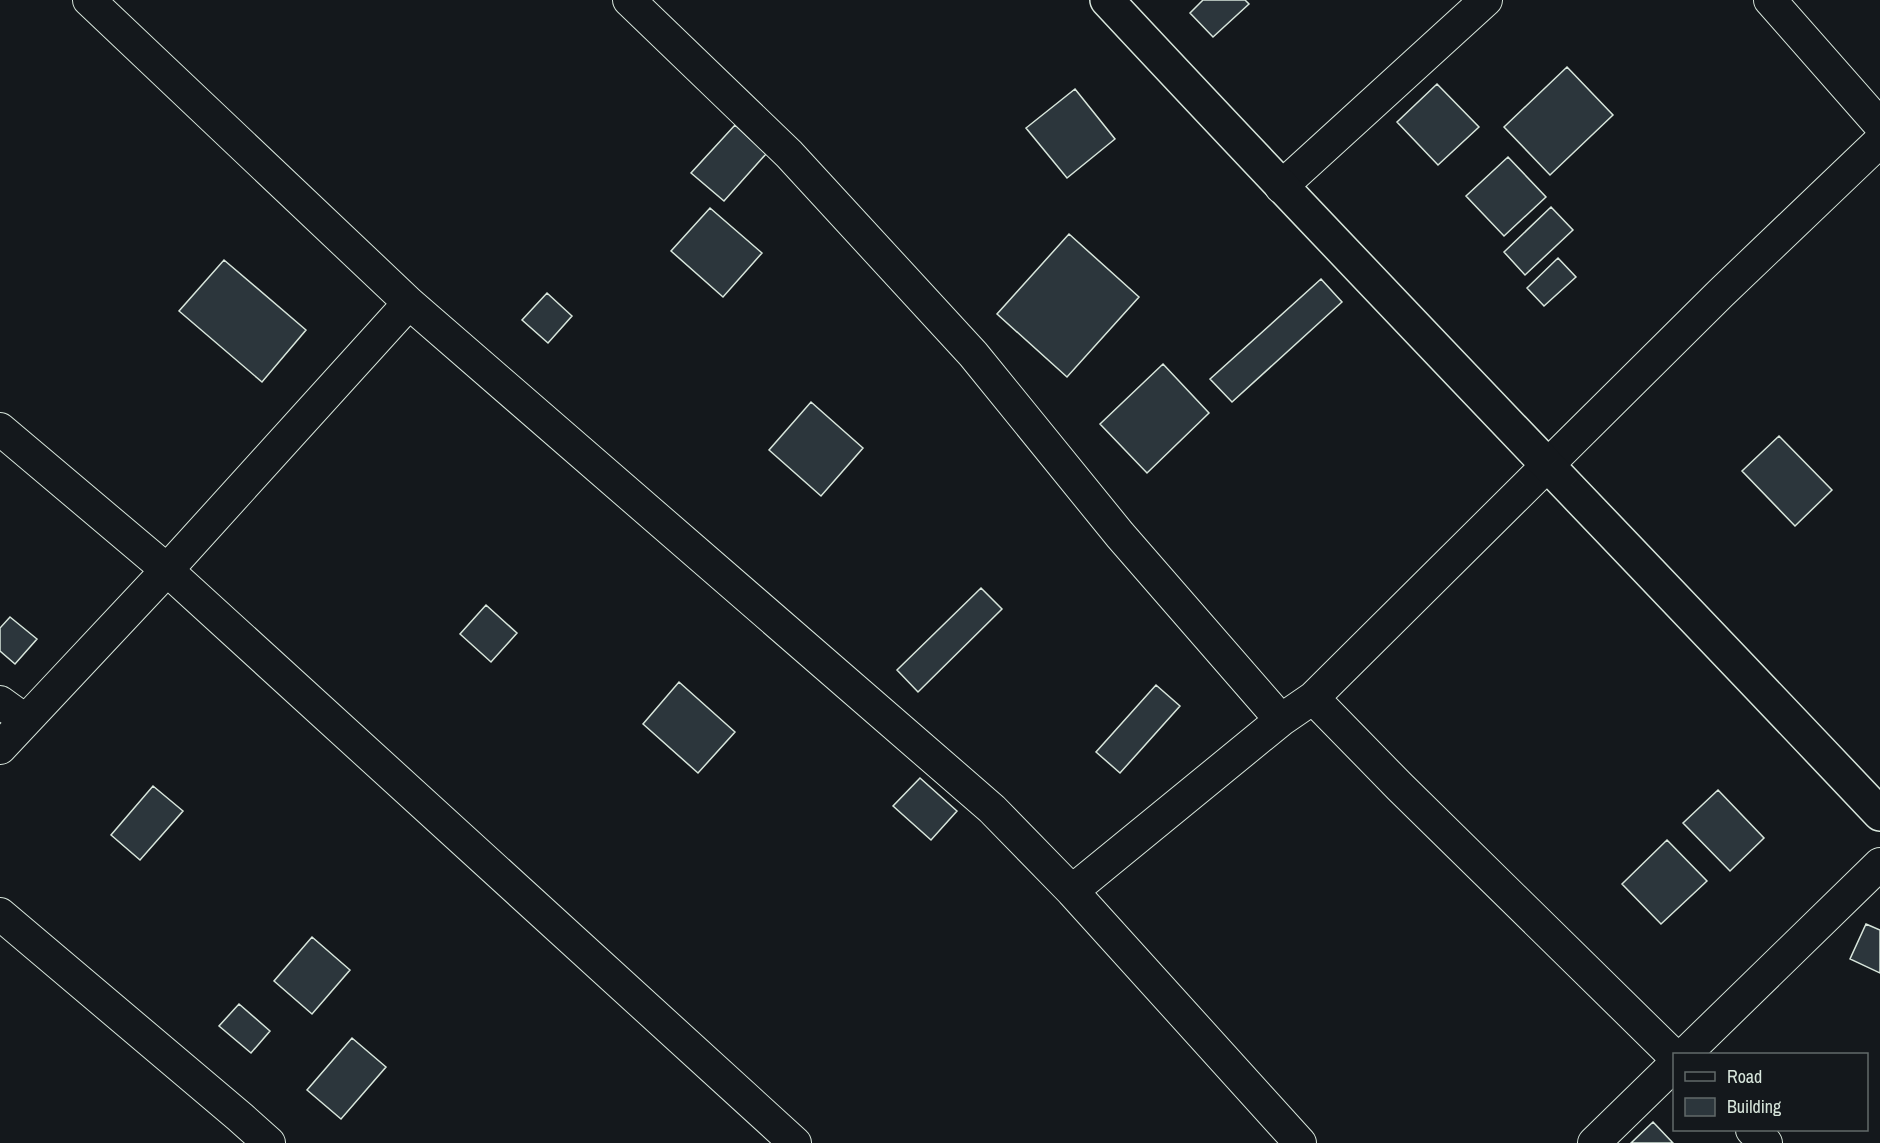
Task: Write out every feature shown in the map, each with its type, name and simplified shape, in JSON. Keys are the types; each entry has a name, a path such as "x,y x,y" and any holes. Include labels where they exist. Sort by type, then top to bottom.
{"street":[{"path":"89,0 409,303 992,810 1072,891 1299,1143"},
{"path":"629,0 789,154 973,354 1120,535 1281,720"},
{"path":"1107,0 1281,187 1880,814"},
{"path":"1281,187 1486,0"},
{"path":"1770,0 1880,125"},
{"path":"1072,891 1281,720 1313,698 1721,293 1880,141"},
{"path":"0,748 12,711 167,570 409,303"},
{"path":"0,429 167,570 795,1143"},
{"path":"1313,698 1408,795 1673,1055"},
{"path":"1687,1053 1880,864"},
{"path":"0,914 269,1143"},
{"path":"1594,1143 1673,1066"},
{"path":"1753,1131 1766,1143"}],"building":[{"path":"1203,0 1245,0 1249,4 1213,37 1190,13"},
{"path":"1567,67 1613,115 1550,175 1504,127"},
{"path":"1437,84 1479,127 1438,165 1397,122"},
{"path":"1075,89 1115,139 1067,178 1026,128"},
{"path":"735,125 766,154 724,201 691,173"},
{"path":"1508,157 1546,197 1504,236 1466,196"},
{"path":"1551,207 1573,230 1525,275 1504,252"},
{"path":"710,208 762,253 723,297 671,251"},
{"path":"1069,234 1139,297 1067,377 997,314"},
{"path":"1558,258 1576,277 1544,306 1527,288"},
{"path":"224,260 306,330 262,382 179,311"},
{"path":"1321,279 1342,302 1232,402 1210,379"},
{"path":"547,293 572,316 548,343 522,320"},
{"path":"1163,364 1209,413 1147,473 1100,424"},
{"path":"811,402 863,448 821,496 769,450"},
{"path":"1779,436 1832,490 1795,526 1742,471"},
{"path":"981,588 1002,609 918,692 897,670"},
{"path":"486,605 517,633 491,662 460,634"},
{"path":"10,617 37,639 15,664 0,651 0,628"},
{"path":"679,682 735,732 698,773 643,724"},
{"path":"1156,685 1180,706 1120,773 1096,752"},
{"path":"920,778 957,811 931,840 893,806"},
{"path":"153,786 183,811 140,860 111,835"},
{"path":"1718,790 1764,838 1730,871 1683,823"},
{"path":"1667,840 1707,881 1661,924 1622,884"},
{"path":"1866,924 1880,930 1880,973 1850,959"},
{"path":"312,937 350,970 312,1014 274,981"},
{"path":"239,1004 270,1031 251,1053 219,1026"},
{"path":"352,1038 386,1067 341,1119 307,1090"},
{"path":"1653,1122 1673,1143 1631,1143"}]}
